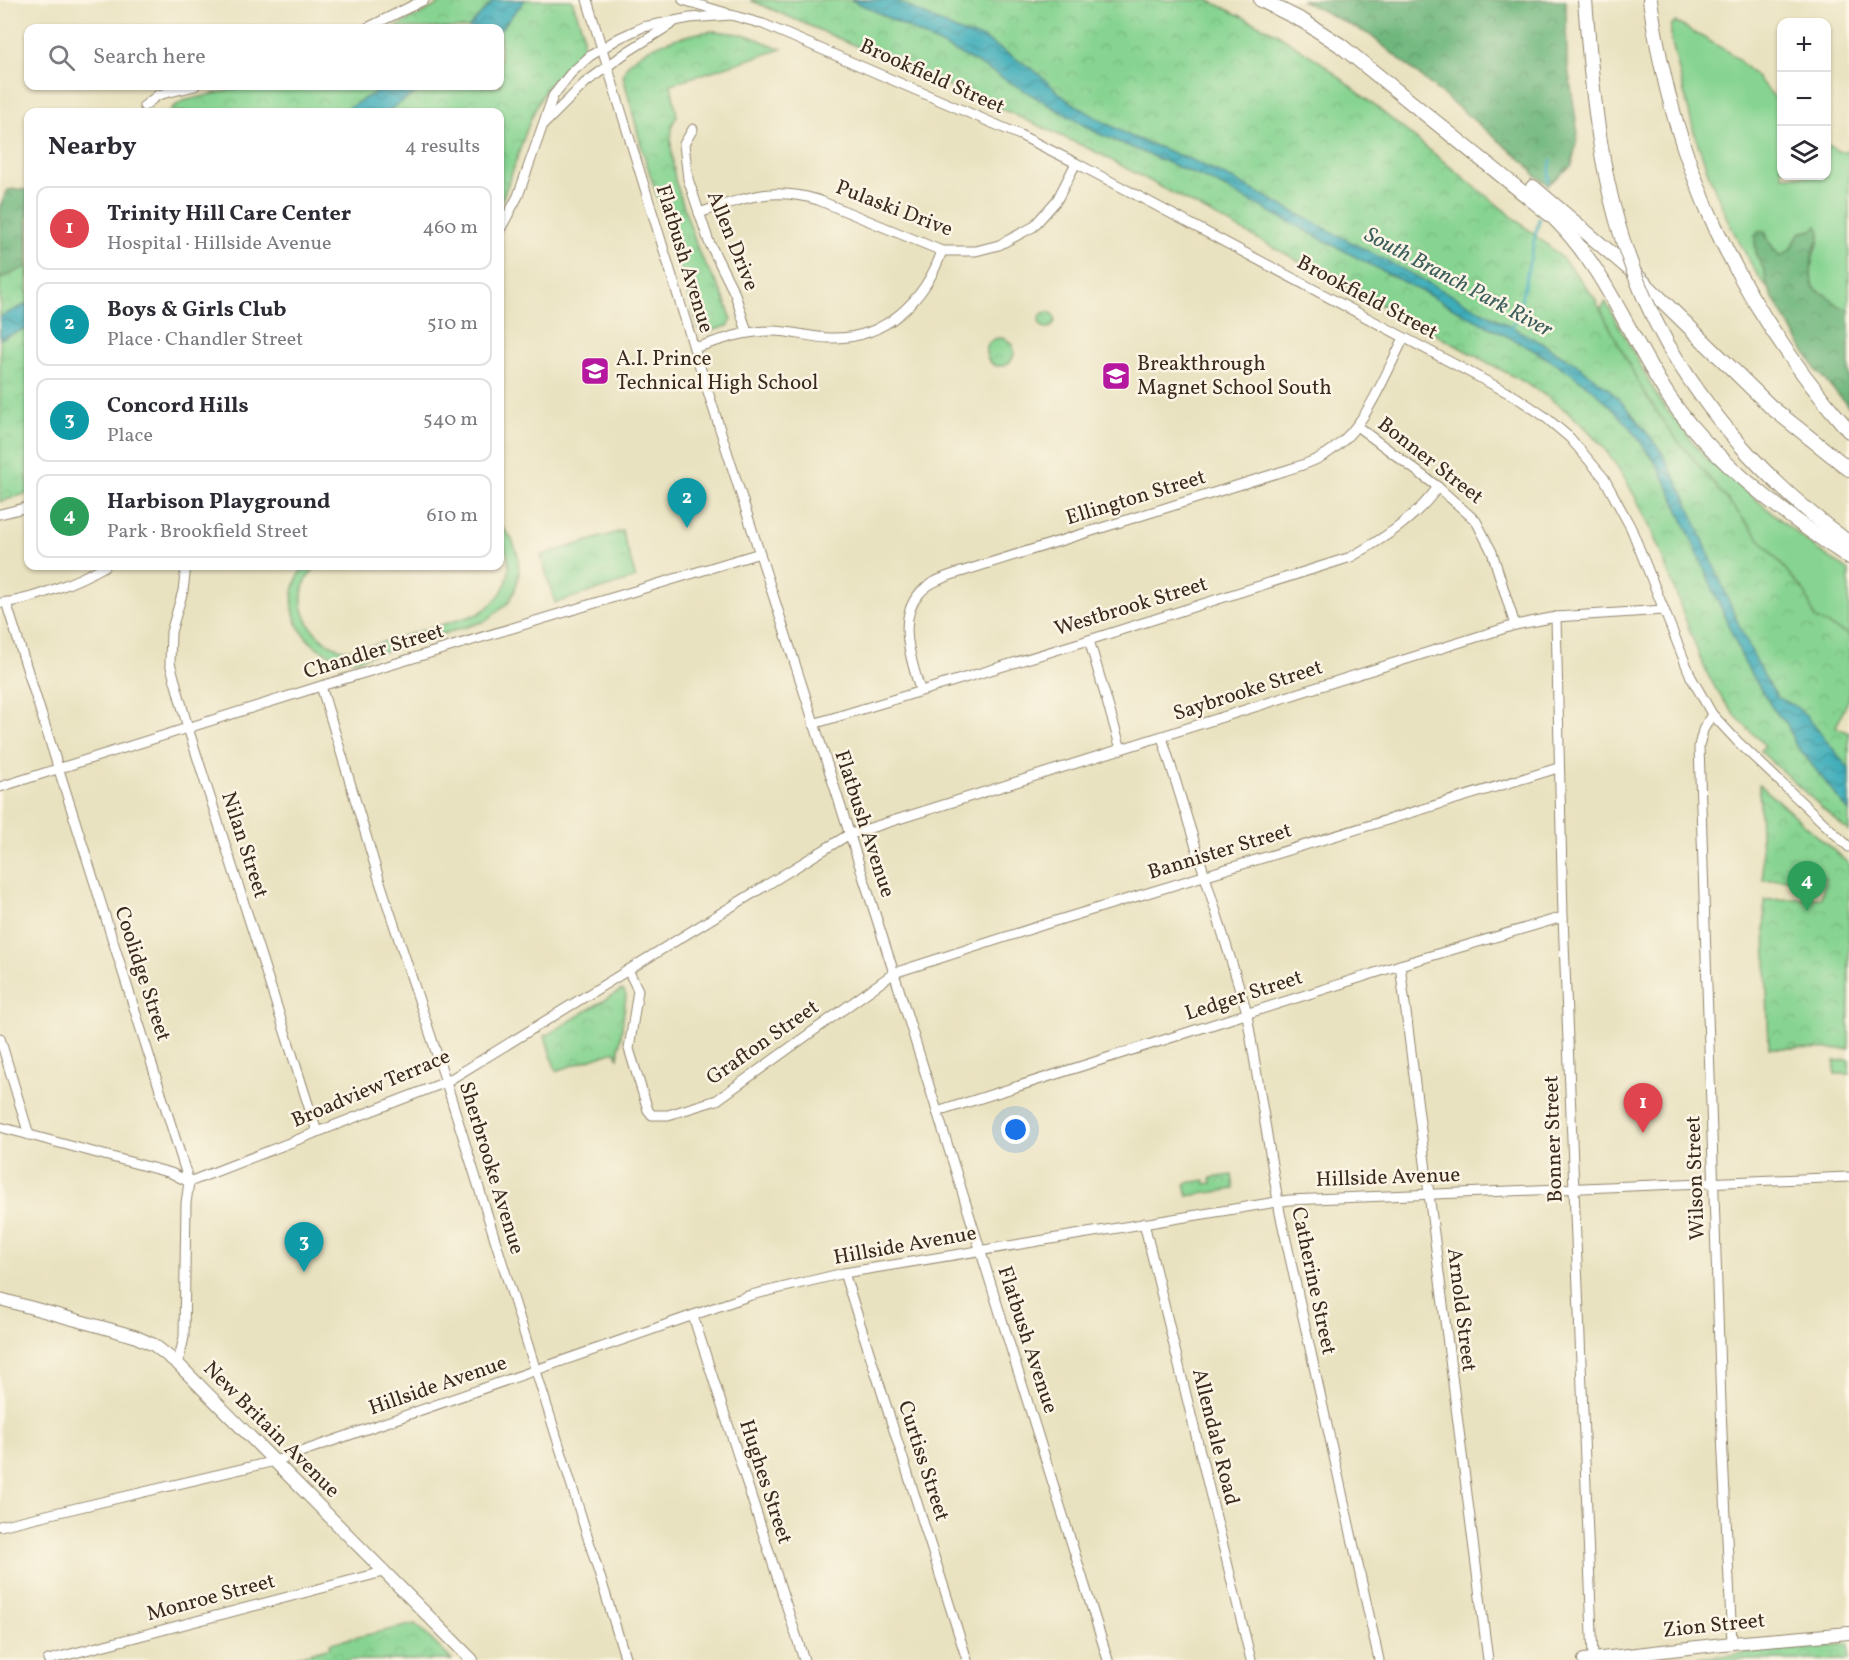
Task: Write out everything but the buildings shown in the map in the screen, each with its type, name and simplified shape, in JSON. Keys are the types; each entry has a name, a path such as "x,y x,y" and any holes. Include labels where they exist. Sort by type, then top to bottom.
{"highway":[{"path":"1262,0 1297,17 1340,45 1554,217 1593,263 1658,380 1696,432 1718,455 1763,493 1849,557"},
{"path":"1284,0 1318,19 1350,41 1580,226 1638,277 1771,407 1849,469"},
{"path":"1585,0 1595,117 1610,200 1637,280 1669,347 1705,402 1743,449 1791,497 1849,543"},
{"path":"1650,0 1658,48 1683,148 1727,254 1777,339 1849,431"}],"main road":[{"name":"New Britain Avenue","path":"0,1299 134,1336 154,1345 178,1364 472,1660"},
{"name":"Zion Street","path":"1588,1660 1732,1643 1849,1633"}],"street":[{"path":"376,24 424,0"},
{"name":"Flatbush Avenue","path":"587,0 693,348 894,973 1108,1660"},
{"path":"682,0 731,15"},
{"name":"Brookfield Street","path":"504,222 518,196 549,105 562,83 585,61 629,33 643,27 677,20 731,15 763,24 1020,135 1530,406 1557,426 1582,450 1605,478 1615,495 1694,683 1712,714 1738,742 1849,847"},
{"name":"Brookfield Street","path":"544,125 574,92 677,20"},
{"path":"144,106 158,95 179,90"},
{"name":"Allen Drive","path":"693,129 684,144 683,153 688,179 709,242 735,294 747,332"},
{"name":"Pulaski Drive","path":"699,213 768,193 801,195 942,251 976,251 999,245 1033,226 1057,200 1076,163"},
{"path":"693,348 747,332 788,332 829,338 865,334 905,311 922,291 942,251"},
{"name":"Ellington Street","path":"920,690 910,656 908,615 918,594 930,585 951,575 1320,458 1337,447 1358,427 1404,338"},
{"name":"Bonner Street","path":"1358,427 1470,514 1485,535 1492,552 1515,625"},
{"name":"Westbrook Street","path":"813,724 1350,557 1396,530 1426,504 1438,487"},
{"path":"0,514 24,508"},
{"name":"Chandler Street","path":"0,787 321,686 760,554"},
{"path":"3,602 60,587 98,570"},
{"name":"Nilan Street","path":"186,570 183,591 171,632 170,663 188,728 317,1132"},
{"name":"Coolidge Street","path":"3,602 189,1182 186,1203 184,1337 178,1364"},
{"name":"Saybrooke Street","path":"848,834 1515,625 1556,617 1664,610"},
{"name":"Bonner Street","path":"1556,617 1558,768 1574,1188 1588,1660"},
{"path":"1089,640 1122,749"},
{"name":"Sherbrooke Avenue","path":"321,686 380,882 446,1082 627,1660"},
{"name":"Wilson Street","path":"1712,714 1703,730 1700,746 1722,1434 1732,1643"},
{"name":"Catherine Street","path":"1162,737 1247,1014 1278,1201 1379,1660"},
{"name":"Bannister Street","path":"894,973 1558,768"},
{"name":"Broadview Terrace","path":"189,1182 446,1082 848,834"},
{"name":"Ledger Street","path":"937,1112 1400,965 1563,917"},
{"name":"Arnold Street","path":"1400,965 1488,1660"},
{"name":"Grafton Street","path":"628,970 638,990 629,1044 630,1054 645,1105 652,1115 660,1116 717,1100 894,973"},
{"path":"0,1038 29,1135"},
{"path":"0,1127 171,1173 189,1182"},
{"name":"Hillside Avenue","path":"0,1526 275,1461 751,1295 844,1274 1278,1201 1849,1177"},
{"name":"Allendale Road","path":"1144,1223 1251,1660"},
{"name":"Curtiss Street","path":"844,1274 967,1660"},
{"name":"Hughes Street","path":"693,1316 804,1660"},
{"name":"Monroe Street","path":"48,1660 384,1572"}],"green space":[{"path":"447,0 572,0 581,28 583,44 573,60 550,84 538,102 504,193 504,108 172,108 183,101 230,90 504,90 504,24 402,24"},
{"path":"750,0 1208,0 1276,33 1322,63 1557,253 1572,269 1594,297 1642,389 1669,430 1806,594 1815,619 1849,635 1849,698 1836,727 1849,733 1849,832 1760,751 1765,745 1737,718 1722,699 1703,665 1660,551 1635,496 1602,446 1585,427 1556,403 1524,382 1094,151"},
{"path":"1301,0 1566,0 1567,60 1578,133 1572,165 1548,185 1534,174 1527,164 1370,35"},
{"path":"1675,22 1728,52 1756,77 1777,101 1777,180 1831,180 1831,147 1838,151 1849,152 1849,309 1837,306 1811,283 1812,262 1819,242 1812,230 1800,233 1790,250 1780,257 1769,242 1765,231 1755,236 1756,255 1765,271 1768,289 1755,271 1729,223 1694,132 1671,39 1671,26"},
{"path":"716,31 747,35 782,49 671,84 677,116 672,125 671,145 675,180 699,253 723,295 732,320 728,326 704,333 699,329 642,149 623,75 628,65 637,56 649,49 692,34"},
{"path":"8,190 24,190 24,304 0,317 0,206"},
{"path":"1817,226 1820,234 1813,255 1812,284 1839,306 1849,309 1849,407 1816,370 1771,295 1766,283 1765,271 1756,255 1755,236 1759,231 1765,231 1769,242 1780,257 1790,250 1800,233"},
{"path":"24,268 24,494 0,502 0,279"},
{"path":"1606,302 1660,401 1705,457 1811,545 1849,571 1849,642 1833,652 1578,341"},
{"path":"1044,312 1050,312 1055,320 1053,326 1044,328 1039,323 1039,317"},
{"path":"1000,338 1010,342 1014,352 1010,362 1000,366 990,362 986,352 990,342"},
{"path":"504,529 512,539 518,556 519,573 509,602 486,621 356,660 338,657 323,651 300,629 294,614 292,599 296,582 302,570 314,570 304,585 302,596 306,618 311,627 327,642 348,650 357,650 478,614 486,609 498,596 506,582 509,564 504,546"},
{"path":"622,531 636,578 555,603 541,555"},
{"path":"1759,784 1849,864 1849,1049 1769,1048 1764,900 1821,898 1825,878 1763,880"},
{"path":"621,990 626,996 618,1059 615,1051 556,1071 545,1036"},
{"path":"1849,1060 1849,1074 1835,1074 1835,1061"},
{"path":"1232,1175 1234,1189 1188,1196 1185,1183 1205,1180 1206,1184 1212,1183 1211,1178"},
{"path":"415,1624 452,1660 283,1660 331,1647 330,1643"},
{"path":"1849,1644 1849,1660 1678,1660"}],"water":[{"path":"494,0 525,0 504,25 472,24"},
{"path":"851,0 895,0 960,32 983,38 1034,70 1066,99 1100,120 1130,136 1194,161 1234,180 1542,343 1576,364 1609,389 1629,410 1661,451 1685,497 1741,630 1777,697 1797,707 1849,769 1849,812 1794,742 1787,724 1775,712 1745,664 1659,468 1630,427 1596,392 1537,352 1211,181 1097,133 970,59"},
{"path":"379,90 421,90 392,108 348,108"},
{"path":"24,305 24,330 0,339 0,317"}],"waterway":[{"path":"1548,181 1551,161"},
{"name":"South Branch Park River","path":"1511,330 1518,314 1539,219"}],"place":[{"name":"A.I. Prince Technical High School","path":"595,371"},
{"name":"Breakthrough Magnet School South","path":"1116,376"},
{"name":"Boys & Girls Club","path":"687,528"},
{"name":"Harbison Playground","path":"1807,911"},
{"name":"Trinity Hill Care Center","path":"1643,1133"},
{"name":"Concord Hills","path":"304,1272"}]}
